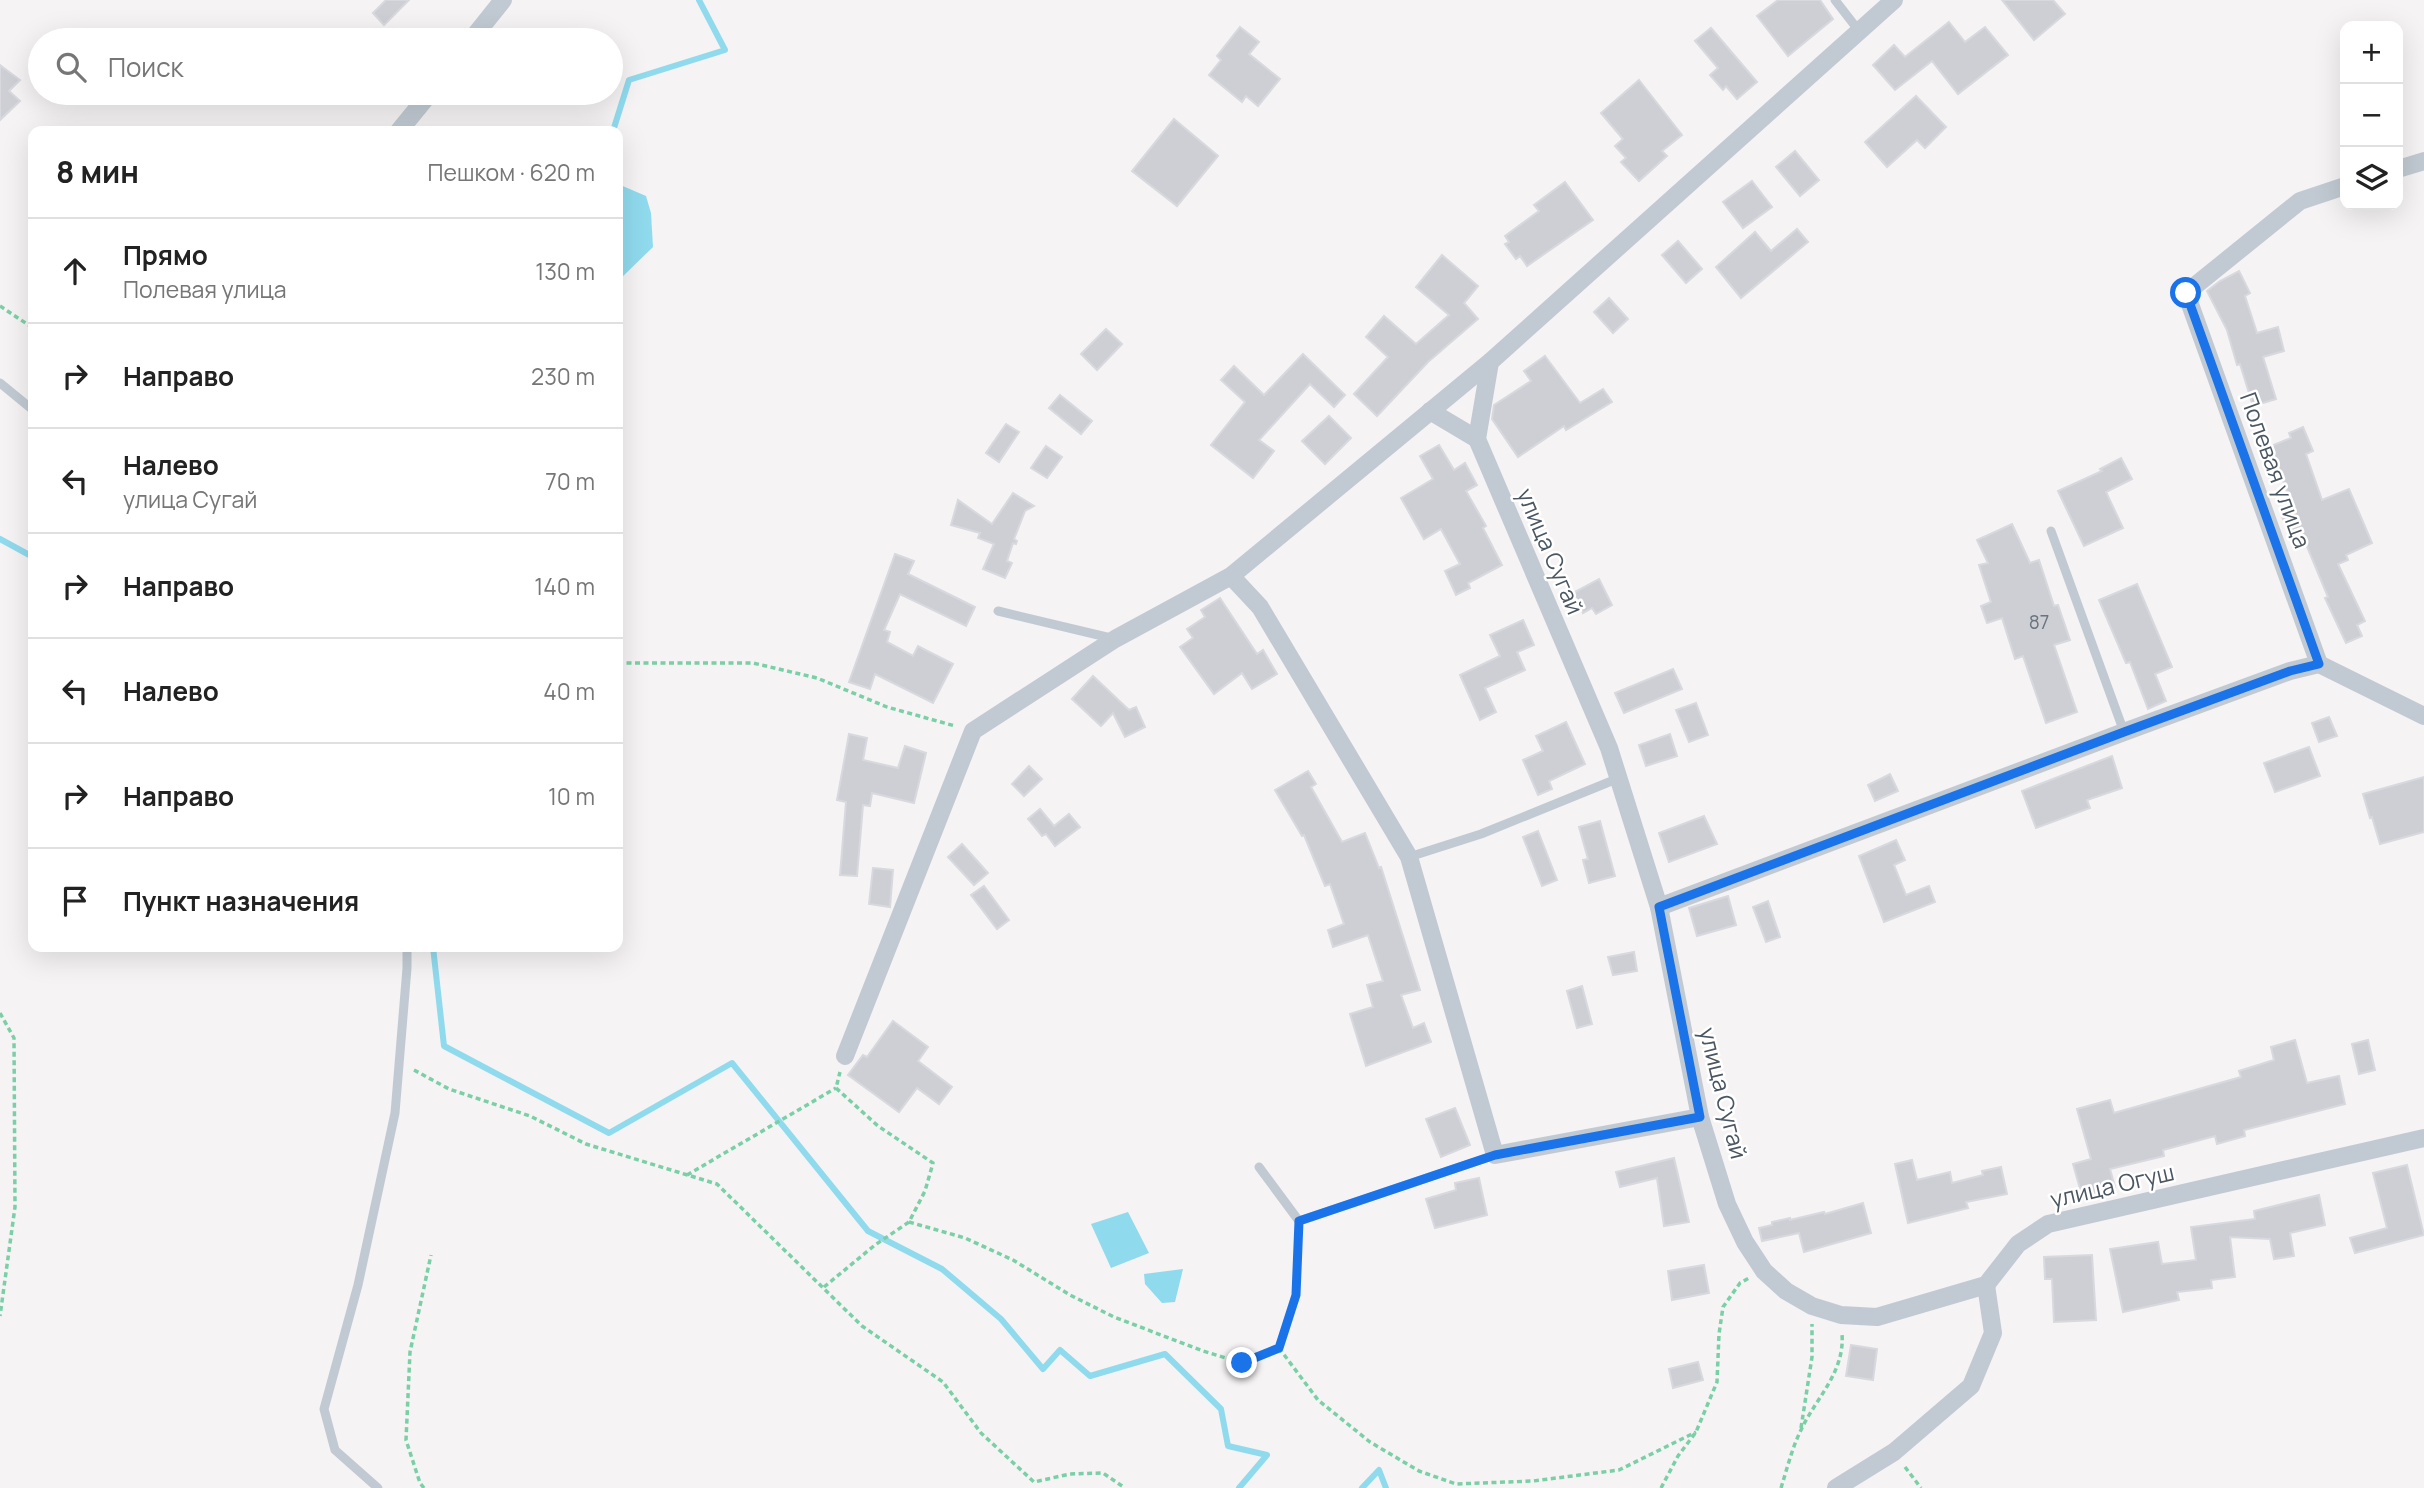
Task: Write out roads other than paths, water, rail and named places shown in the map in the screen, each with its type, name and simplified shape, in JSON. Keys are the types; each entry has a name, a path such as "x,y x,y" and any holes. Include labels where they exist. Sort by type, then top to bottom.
{"street":[{"path":"481,28 503,0"},
{"path":"845,1056 973,731 1115,639 1230,576 1490,362 1894,0"},
{"path":"403,126 420,105"},
{"path":"2403,167 2424,161"},
{"name":"Полевая улица","path":"2319,664 2186,293 2300,201 2340,188"},
{"path":"1430,411 1477,439 1490,362"},
{"name":"улица Сугай","path":"1477,439 1609,748 1659,907 1700,1117 1727,1204 1745,1242 1765,1271 1786,1292 1812,1306 1841,1315 1877,1317 1986,1285"},
{"path":"1230,576 1260,607 1409,857 1495,1155 1700,1117"},
{"path":"1659,907 2290,671 2319,664 2424,716"},
{"name":"улица Огуш","path":"1986,1285 2018,1244 2048,1224 2424,1138"},
{"path":"1836,1488 1894,1452 1972,1386 1993,1334 1986,1285"}],"lane":[{"path":"1835,0 1859,31"},
{"path":"0,383 28,406"},
{"path":"2051,531 2124,732"},
{"path":"998,611 1115,639"},
{"path":"1409,857 1481,834 1619,778"},
{"path":"378,1488 335,1450 324,1409 358,1284 395,1113 407,952"},
{"path":"1259,1167 1299,1221 1495,1155"}],"water":[{"path":"623,186 646,196 651,213 653,247 623,276"},
{"path":"1128,1212 1149,1253 1111,1268 1091,1224"},
{"path":"1183,1269 1175,1302 1162,1303 1145,1284 1144,1274"}],"waterway":[{"path":"623,99 629,80 725,50 699,0"},
{"path":"615,126 621,105"},
{"path":"0,539 28,554"},
{"path":"434,952 444,1046 609,1133 732,1063 868,1231 942,1269 1001,1319 1043,1369 1060,1350 1090,1376 1165,1354 1221,1409 1228,1446 1267,1455 1239,1488"},
{"path":"1362,1488 1379,1470 1386,1488"}]}
